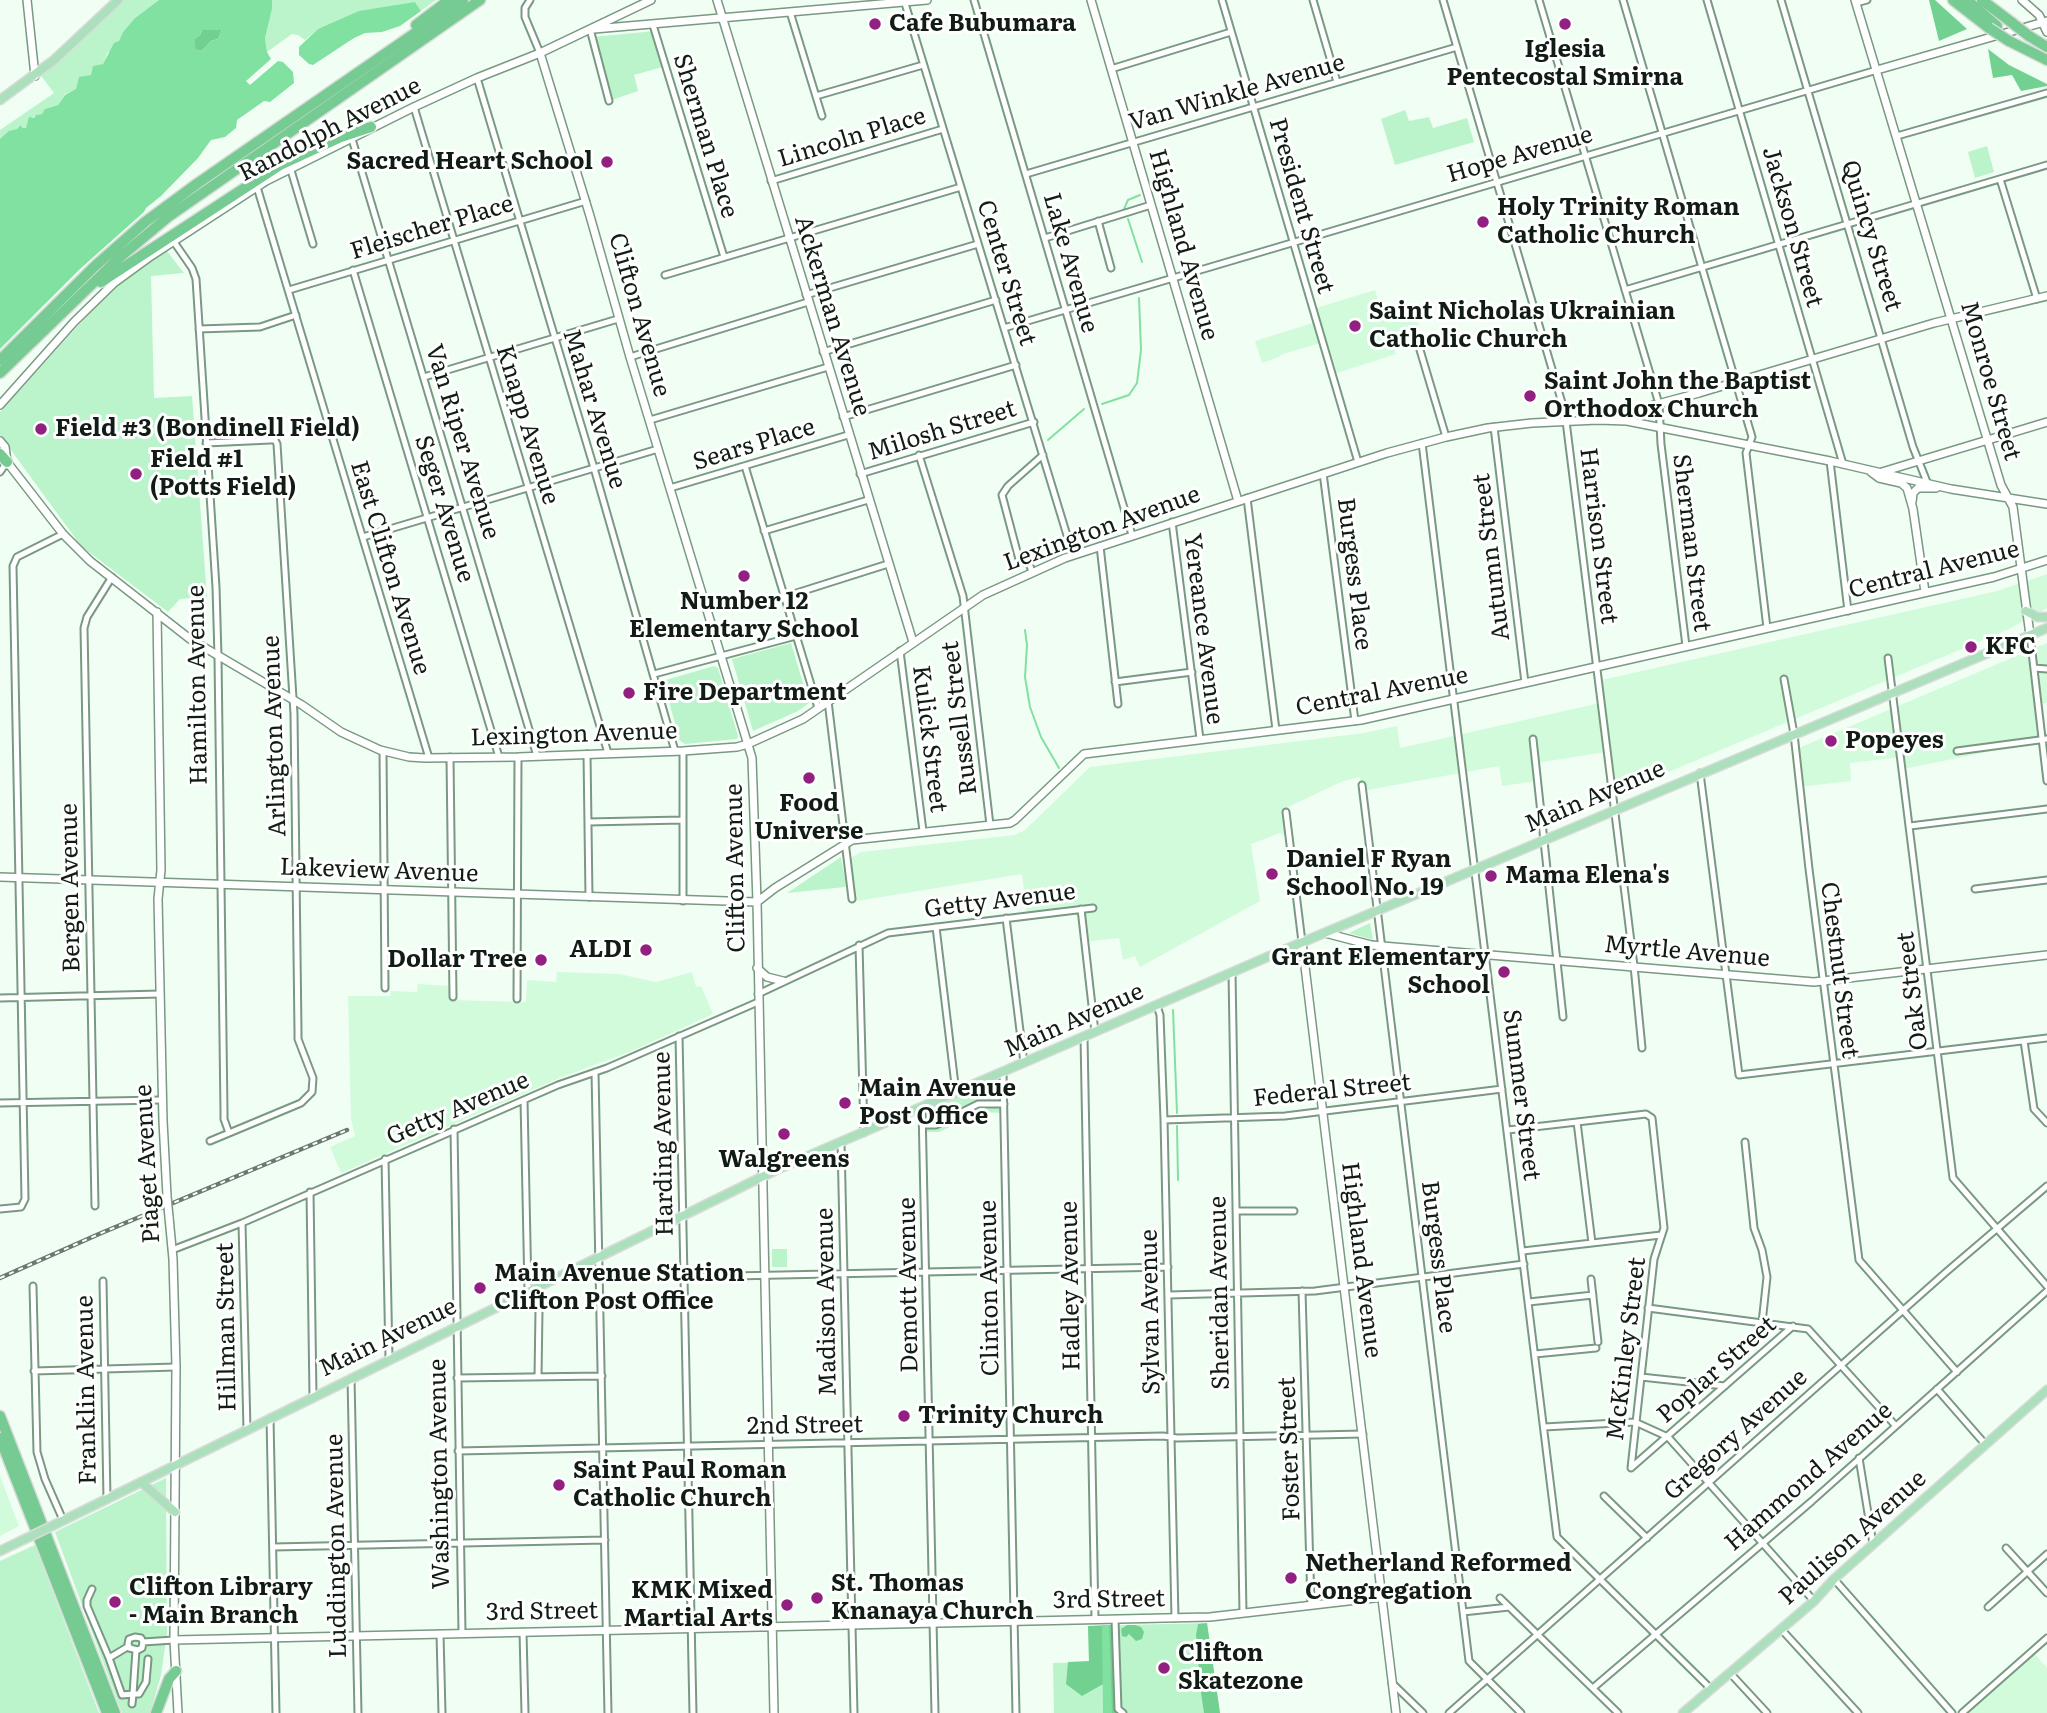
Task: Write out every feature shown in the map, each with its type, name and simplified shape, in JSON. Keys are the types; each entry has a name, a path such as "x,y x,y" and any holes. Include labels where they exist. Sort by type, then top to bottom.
{"highway":[{"path":"318,100 449,0"},
{"path":"0,360 95,266 145,222 463,0"},
{"path":"20,355 118,258 168,217 480,0"},
{"path":"1952,0 2047,60"},
{"path":"1967,0 1993,27"},
{"path":"1982,0 2045,46"},
{"path":"1989,0 2011,22"},
{"path":"0,373 110,275 290,160 371,127"},
{"path":"0,1416 115,1713"},
{"path":"0,1438 107,1713"},
{"path":"159,1713 172,1675"}],"main road":[{"path":"0,100 35,76 116,1"},
{"path":"2026,611 2037,617 2047,617"},
{"name":"Main Avenue","path":"0,1551 763,1176 1302,942 1893,694 2047,626"},
{"name":"Paulison Avenue","path":"1683,1713 1814,1601 1834,1579 2046,1392"},
{"path":"141,1482 175,1512"}],"street":[{"path":"27,0 35,76"},
{"path":"530,0 525,8 526,17 540,53"},
{"name":"Randolph Avenue","path":"0,405 99,296 138,266 257,187 290,167 352,139 371,127 477,78 540,53 651,0"},
{"name":"Ackerman Avenue","path":"717,0 913,642"},
{"path":"609,101 590,29 790,12 846,4 927,0"},
{"name":"Lake Avenue","path":"974,0 1132,535"},
{"name":"Highland Avenue","path":"1090,0 1238,501"},
{"name":"President Street","path":"1222,0 1358,462"},
{"path":"1313,0 1337,82"},
{"name":"Harrison Street","path":"1443,0 1566,421 1642,1048"},
{"name":"Sherman Street","path":"1539,0 1658,404 1686,646"},
{"path":"1623,0 1752,438 1746,452 1767,628"},
{"name":"Jackson Street","path":"1707,0 1843,464"},
{"name":"Quincy Street","path":"1781,0 1881,339 1918,461 1927,482"},
{"path":"1856,2 1867,0"},
{"path":"2022,0 2045,21 2047,32"},
{"name":"Center Street","path":"904,1 1073,555"},
{"name":"Monroe Street","path":"1856,2 2001,485 2014,508 2045,740 2047,781"},
{"path":"790,12 822,116"},
{"name":"Hope Avenue","path":"1004,328 2045,21"},
{"name":"Sherman Place","path":"653,25 724,257"},
{"path":"1111,69 1231,32"},
{"name":"Van Winkle Avenue","path":"1026,174 1457,47"},
{"name":"Clifton Avenue","path":"540,53 752,758 774,1713"},
{"path":"816,96 923,65"},
{"name":"Mahar Avenue","path":"477,78 679,751 683,901"},
{"path":"1897,136 2047,93"},
{"name":"Knapp Avenue","path":"414,107 608,753"},
{"name":"Lincoln Place","path":"771,181 943,128"},
{"name":"Van Riper Avenue","path":"352,139 537,756"},
{"path":"1625,290 2047,165"},
{"path":"290,167 313,244"},
{"path":"2000,179 2037,299"},
{"name":"East Clifton Avenue","path":"257,187 429,758"},
{"path":"665,275 961,187"},
{"name":"Fleischer Place","path":"289,290 586,201"},
{"path":"1045,237 1151,205"},
{"path":"1098,221 1111,268"},
{"name":"Hamilton Avenue","path":"174,242 194,273 199,329 218,657 224,1119 229,1133"},
{"path":"630,357 978,244"},
{"name":"Seger Avenue","path":"354,270 499,757"},
{"path":"1598,420 1952,318 2047,296"},
{"path":"823,352 996,300"},
{"path":"199,329 260,327 296,315"},
{"path":"424,377 618,319"},
{"path":"1420,350 1446,437"},
{"path":"843,417 1016,365"},
{"path":"650,420 828,367"},
{"name":"Lexington Avenue","path":"2,459 63,534 90,561 113,576 190,639 341,732 383,751 429,758 679,751 748,744 803,719 964,606 1032,572 1132,535 1358,462 1422,443 1494,427 1566,421 1627,421 1830,461 1963,491 2047,505"},
{"name":"Milosh Street","path":"860,474 1034,422"},
{"path":"1882,472 2047,422"},
{"name":"Autumn Street","path":"1494,427 1525,683"},
{"name":"Sears Place","path":"670,488 848,435"},
{"name":"Arlington Avenue","path":"206,443 275,440 278,451 293,700 298,1032 312,1071 313,1085 312,1092 301,1103 229,1133"},
{"path":"0,441 5,447 0,472"},
{"name":"Summer Street","path":"1422,443 1557,1537 1711,1689"},
{"path":"363,537 658,449"},
{"name":"Russell Street","path":"919,455 963,596 990,825"},
{"path":"1032,572 1027,559 1020,564 1002,495 1008,486 1043,455"},
{"path":"1830,461 1848,611"},
{"path":"745,466 818,708"},
{"path":"1870,471 1879,478 1905,485 1913,509"},
{"name":"Burgess Place","path":"1324,473 1355,721"},
{"path":"1925,592 1913,493 1918,488 1963,491"},
{"path":"1247,498 1276,730"},
{"path":"764,531 868,500"},
{"name":"Yereance Avenue","path":"1172,522 1200,739"},
{"path":"0,1209 21,1207 25,1196 13,566 17,557 63,534"},
{"path":"1100,546 1118,704"},
{"name":"Central Avenue","path":"757,902 775,888 857,839 1010,823 1084,754 1355,721 1848,611 2021,570 2047,560"},
{"path":"784,597 888,564"},
{"name":"Bergen Avenue","path":"95,1206 84,621 113,576"},
{"name":"Piaget Avenue","path":"157,612 162,1100 172,1250 176,1367 172,1675 178,1713"},
{"path":"654,674 796,636"},
{"name":"Kulick Street","path":"900,652 923,831"},
{"name":"Oak Street","path":"1888,658 1953,1178 2047,1289"},
{"path":"2034,668 2047,668"},
{"path":"1115,682 1192,672"},
{"name":"Chestnut Street","path":"1784,679 1794,734 1858,1256 1903,1310"},
{"path":"828,701 852,899"},
{"path":"1532,739 1563,1017"},
{"path":"1957,751 2045,740"},
{"path":"383,751 385,988"},
{"path":"587,754 589,897"},
{"path":"450,757 453,997"},
{"path":"517,999 519,757"},
{"path":"1700,774 1739,1075 2047,1038"},
{"name":"Burgess Place","path":"1362,785 1469,1661 1521,1713"},
{"path":"1910,826 2047,809"},
{"name":"Highland Avenue","path":"1286,812 1396,1713"},
{"path":"588,822 682,820"},
{"name":"Lakeview Avenue","path":"0,877 757,902"},
{"path":"1975,889 2047,880"},
{"name":"Getty Avenue","path":"172,1250 242,1223 454,1129 679,1036 758,998 783,981 888,933 1093,908"},
{"path":"1081,909 1095,1032"},
{"path":"1006,918 1024,1063"},
{"path":"936,927 956,1093"},
{"name":"Myrtle Avenue","path":"1324,933 1382,946 1824,982 2047,955"},
{"path":"859,945 864,1133"},
{"path":"757,968 767,977 783,981"},
{"name":"Sheridan Avenue","path":"1232,973 1243,1613"},
{"path":"0,998 160,994"},
{"name":"Sylvan Avenue","path":"1157,1006 1160,1015 1164,1120 1175,1618"},
{"name":"Harding Avenue","path":"679,1036 693,1713"},
{"name":"Hadley Avenue","path":"1084,1037 1095,1619"},
{"path":"2024,1041 2034,1109 2047,1123"},
{"path":"595,1072 608,1713"},
{"name":"Clinton Avenue","path":"1003,1073 1016,1713"},
{"name":"Federal Street","path":"1164,1120 1285,1116 1502,1089"},
{"path":"0,1103 162,1100"},
{"path":"524,1100 527,1291"},
{"path":"923,1125 936,1125 978,1104 1004,1104"},
{"name":"Demott Avenue","path":"922,1108 935,1713"},
{"path":"1508,1130 1642,1114 1652,1118 1664,1228 1661,1235 1523,1251"},
{"path":"1577,1122 1592,1243"},
{"name":"Washington Avenue","path":"454,1129 462,1633"},
{"path":"210,1141 229,1133"},
{"path":"1745,1142 1754,1228 1767,1277 1762,1322"},
{"name":"Madison Avenue","path":"841,1143 854,1713"},
{"path":"385,1159 389,1359"},
{"name":"Gregory Avenue","path":"1449,1713 1903,1310 2047,1186"},
{"path":"310,1192 313,1396"},
{"path":"1237,1211 1294,1210"},
{"name":"Hillman Street","path":"242,1223 247,1430"},
{"name":"McKinley Street","path":"1631,1468 1654,1259 1661,1235"},
{"path":"1169,1295 1315,1291 1524,1265"},
{"path":"684,1277 1168,1268"},
{"path":"1535,1354 1597,1345 1591,1279"},
{"name":"Franklin Avenue","path":"103,1281 107,1499"},
{"path":"33,1286 37,1452 58,1522"},
{"name":"Hammond Avenue","path":"1593,1688 1763,1543 2047,1289"},
{"name":"Foster Street","path":"1302,1291 1311,1605"},
{"path":"1529,1302 1593,1295"},
{"path":"1648,1308 1808,1329 1895,1425"},
{"path":"538,1377 539,1310"},
{"path":"1903,1310 1957,1372"},
{"name":"Poplar Street","path":"1631,1468 1793,1326"},
{"path":"34,1371 176,1367"},
{"path":"457,1378 602,1376"},
{"path":"1641,1377 1726,1386"},
{"name":"Luddington Avenue","path":"351,1378 358,1713"},
{"path":"1937,1389 1985,1444"},
{"path":"270,1418 276,1713"},
{"path":"1544,1427 1635,1422 1668,1437 1814,1601"},
{"name":"2nd Street","path":"458,1451 1363,1434"},
{"path":"1859,1458 1873,1544"},
{"path":"1604,1496 1647,1538"},
{"path":"273,1547 605,1540"},
{"path":"2006,1548 2047,1593"},
{"path":"1988,1607 2047,1555"},
{"path":"1834,1579 1952,1713"},
{"name":"3rd Street","path":"462,1633 1210,1617 1460,1587"},
{"path":"92,1589 87,1606 122,1695 139,1694 146,1682 148,1659"},
{"path":"1500,1598 1618,1713"},
{"path":"1463,1612 1510,1607"},
{"path":"1115,1619 1118,1709 1124,1713"},
{"path":"1781,1629 1858,1713"},
{"path":"523,1632 525,1713"},
{"path":"143,1642 462,1633"},
{"path":"440,1634 442,1713"},
{"path":"132,1637 141,1638 143,1642 142,1648 136,1650 129,1646 132,1637"},
{"path":"1962,1713 2047,1638"},
{"path":"109,1658 129,1646"},
{"path":"132,1704 136,1650"},
{"path":"1730,1673 1767,1713"},
{"path":"1392,1683 1423,1713"}],"shaded area":[{"path":"118,0 159,0 135,18 111,52 108,52 103,64 94,66 91,75 79,79 76,90 65,94 58,105 36,115 26,128 19,125 0,139 0,130 54,93 39,73"},
{"path":"159,0 272,0 265,38 271,59 246,81 250,85 278,61 283,62 293,72 294,83 270,102 264,101 237,120 236,128 225,137 211,140 198,158 161,196 80,269 0,349 0,139 20,125 26,128 29,117 34,118 45,109 58,105 65,95 76,89 79,77 91,75 93,66 103,64 114,43 119,41 135,18","holes":["202,30 222,30 218,39 211,41 202,51 196,50 194,39"]},
{"path":"272,0 436,0 421,11 415,2 318,29 305,40 292,34 267,52 265,38"},
{"path":"1929,0 1935,0 1967,29 1939,41"},
{"path":"415,2 421,11 400,26 382,32 365,33 313,65 299,55 299,47 318,29 359,11"},
{"path":"202,30 222,30 218,39 211,41 202,51 195,50 194,39"},
{"path":"655,31 666,66 634,75 638,91 609,101 592,37"},
{"path":"1988,49 2009,65 2047,86 2021,91 2012,75 1993,78"},
{"path":"1405,110 1409,121 1429,117 1433,128 1467,118 1474,142 1395,165 1381,119"},
{"path":"1987,146 1994,172 1975,178 1968,152"},
{"path":"167,251 184,273 151,276 154,398 192,396 207,597 180,599 168,612 81,546 0,435 0,412 95,307 126,277"},
{"path":"1375,290 1382,314 1412,305 1419,326 1392,338 1396,354 1337,373 1327,341 1262,363 1255,341 1319,321 1316,308"},
{"path":"2047,574 2047,608 2007,630 1611,796 1606,752 1536,763 1537,781 1502,786 1499,766 1362,791 1360,777 1343,781 1286,808 1289,839 1280,833 1251,844 1260,901 1140,967 1135,956 1123,960 1119,938 1083,942 1079,909 1027,914 1022,874 851,902 849,859 861,852 1015,835 1025,830 1090,767 1364,733 1397,726 1400,748 1600,703 1597,681 1997,591"},
{"path":"791,643 809,703 798,711 753,731 732,659"},
{"path":"2047,643 2047,703 2038,704 2042,741 1903,769 1901,757 1850,763 1851,781 1799,787 1794,750"},
{"path":"714,666 718,668 737,739 685,744 680,741 664,684 666,680"},
{"path":"841,857 845,887 787,893"},
{"path":"1370,923 1373,940 1349,933"},
{"path":"557,972 619,974 656,982 692,972 696,987 701,986 713,1014 632,1051 562,1077 341,1173 330,1147 355,1136 351,1119 348,996 390,996 391,991 417,992 418,984 450,986 450,1000 526,1002 527,980 556,982"},
{"path":"1003,1073 1004,1113 982,1112 939,1132 923,1132 922,1108"},
{"path":"772,1249 787,1249 787,1267 772,1267"},
{"path":"0,1476 19,1526 0,1536"},
{"path":"166,1478 167,1633 161,1675 150,1713 122,1713 55,1532"},
{"path":"35,1545 99,1713 0,1713 0,1561"},
{"name":"Clifton Skatezone","path":"1207,1623 1220,1713 1054,1713 1053,1663 1089,1662 1088,1626"},
{"path":"1207,1623 1220,1713 1204,1713 1201,1693 1196,1635 1198,1624"},
{"path":"1102,1625 1109,1625 1112,1713 1103,1713"},
{"path":"1112,1625 1115,1710 1118,1713 1107,1713 1105,1683 1082,1696 1066,1684 1068,1662 1089,1661 1088,1626"},
{"path":"1127,1625 1141,1627 1144,1632 1142,1639 1136,1641 1129,1634 1122,1636 1121,1629"},
{"path":"2032,1651 2047,1668 2047,1713 1962,1713"}],"waterway":[{"path":"1124,209 1128,200 1140,195"},
{"path":"1128,219 1142,262"},
{"path":"1102,404 1129,395 1137,383 1141,350 1139,298"},
{"path":"1048,440 1084,409"},
{"path":"1025,630 1025,677 1030,707 1041,737 1059,768"},
{"path":"1173,1010 1177,1113"},
{"path":"1177,1126 1178,1180"}],"railway":[{"path":"0,1278 347,1130"}],"place":[{"name":"Cafe Bubumara","path":"875,24"},
{"name":"Iglesia Pentecostal Smirna","path":"1565,24"},
{"name":"Sacred Heart School","path":"607,162"},
{"name":"Holy Trinity Roman Catholic Church","path":"1483,222"},
{"name":"Saint Nicholas Ukrainian Catholic Church","path":"1355,326"},
{"name":"Saint John the Baptist Orthodox Church","path":"1530,396"},
{"name":"Field #3 (Bondinell Field)","path":"41,429"},
{"name":"Field #1 (Potts Field)","path":"136,474"},
{"name":"Number 12 Elementary School","path":"744,576"},
{"name":"KFC","path":"1971,647"},
{"name":"Fire Department","path":"629,693"},
{"name":"Popeyes","path":"1831,741"},
{"name":"Food Universe","path":"809,778"},
{"name":"Daniel F Ryan School No. 19","path":"1272,874"},
{"name":"Mama Elena's","path":"1491,876"},
{"name":"ALDI","path":"646,950"},
{"name":"Dollar Tree","path":"541,960"},
{"name":"Grant Elementary School","path":"1504,972"},
{"name":"Main Avenue Post Office","path":"845,1103"},
{"name":"Walgreens","path":"784,1134"},
{"name":"Main Avenue Station Clifton Post Office","path":"480,1288"},
{"name":"Trinity Church","path":"904,1416"},
{"name":"Saint Paul Roman Catholic Church","path":"559,1485"},
{"name":"Netherland Reformed Congregation","path":"1291,1578"},
{"name":"St. Thomas Knanaya Church","path":"817,1598"},
{"name":"Clifton Library - Main Branch","path":"115,1602"},
{"name":"KMK Mixed Martial Arts","path":"787,1605"},
{"name":"Clifton Skatezone","path":"1164,1668"}]}
